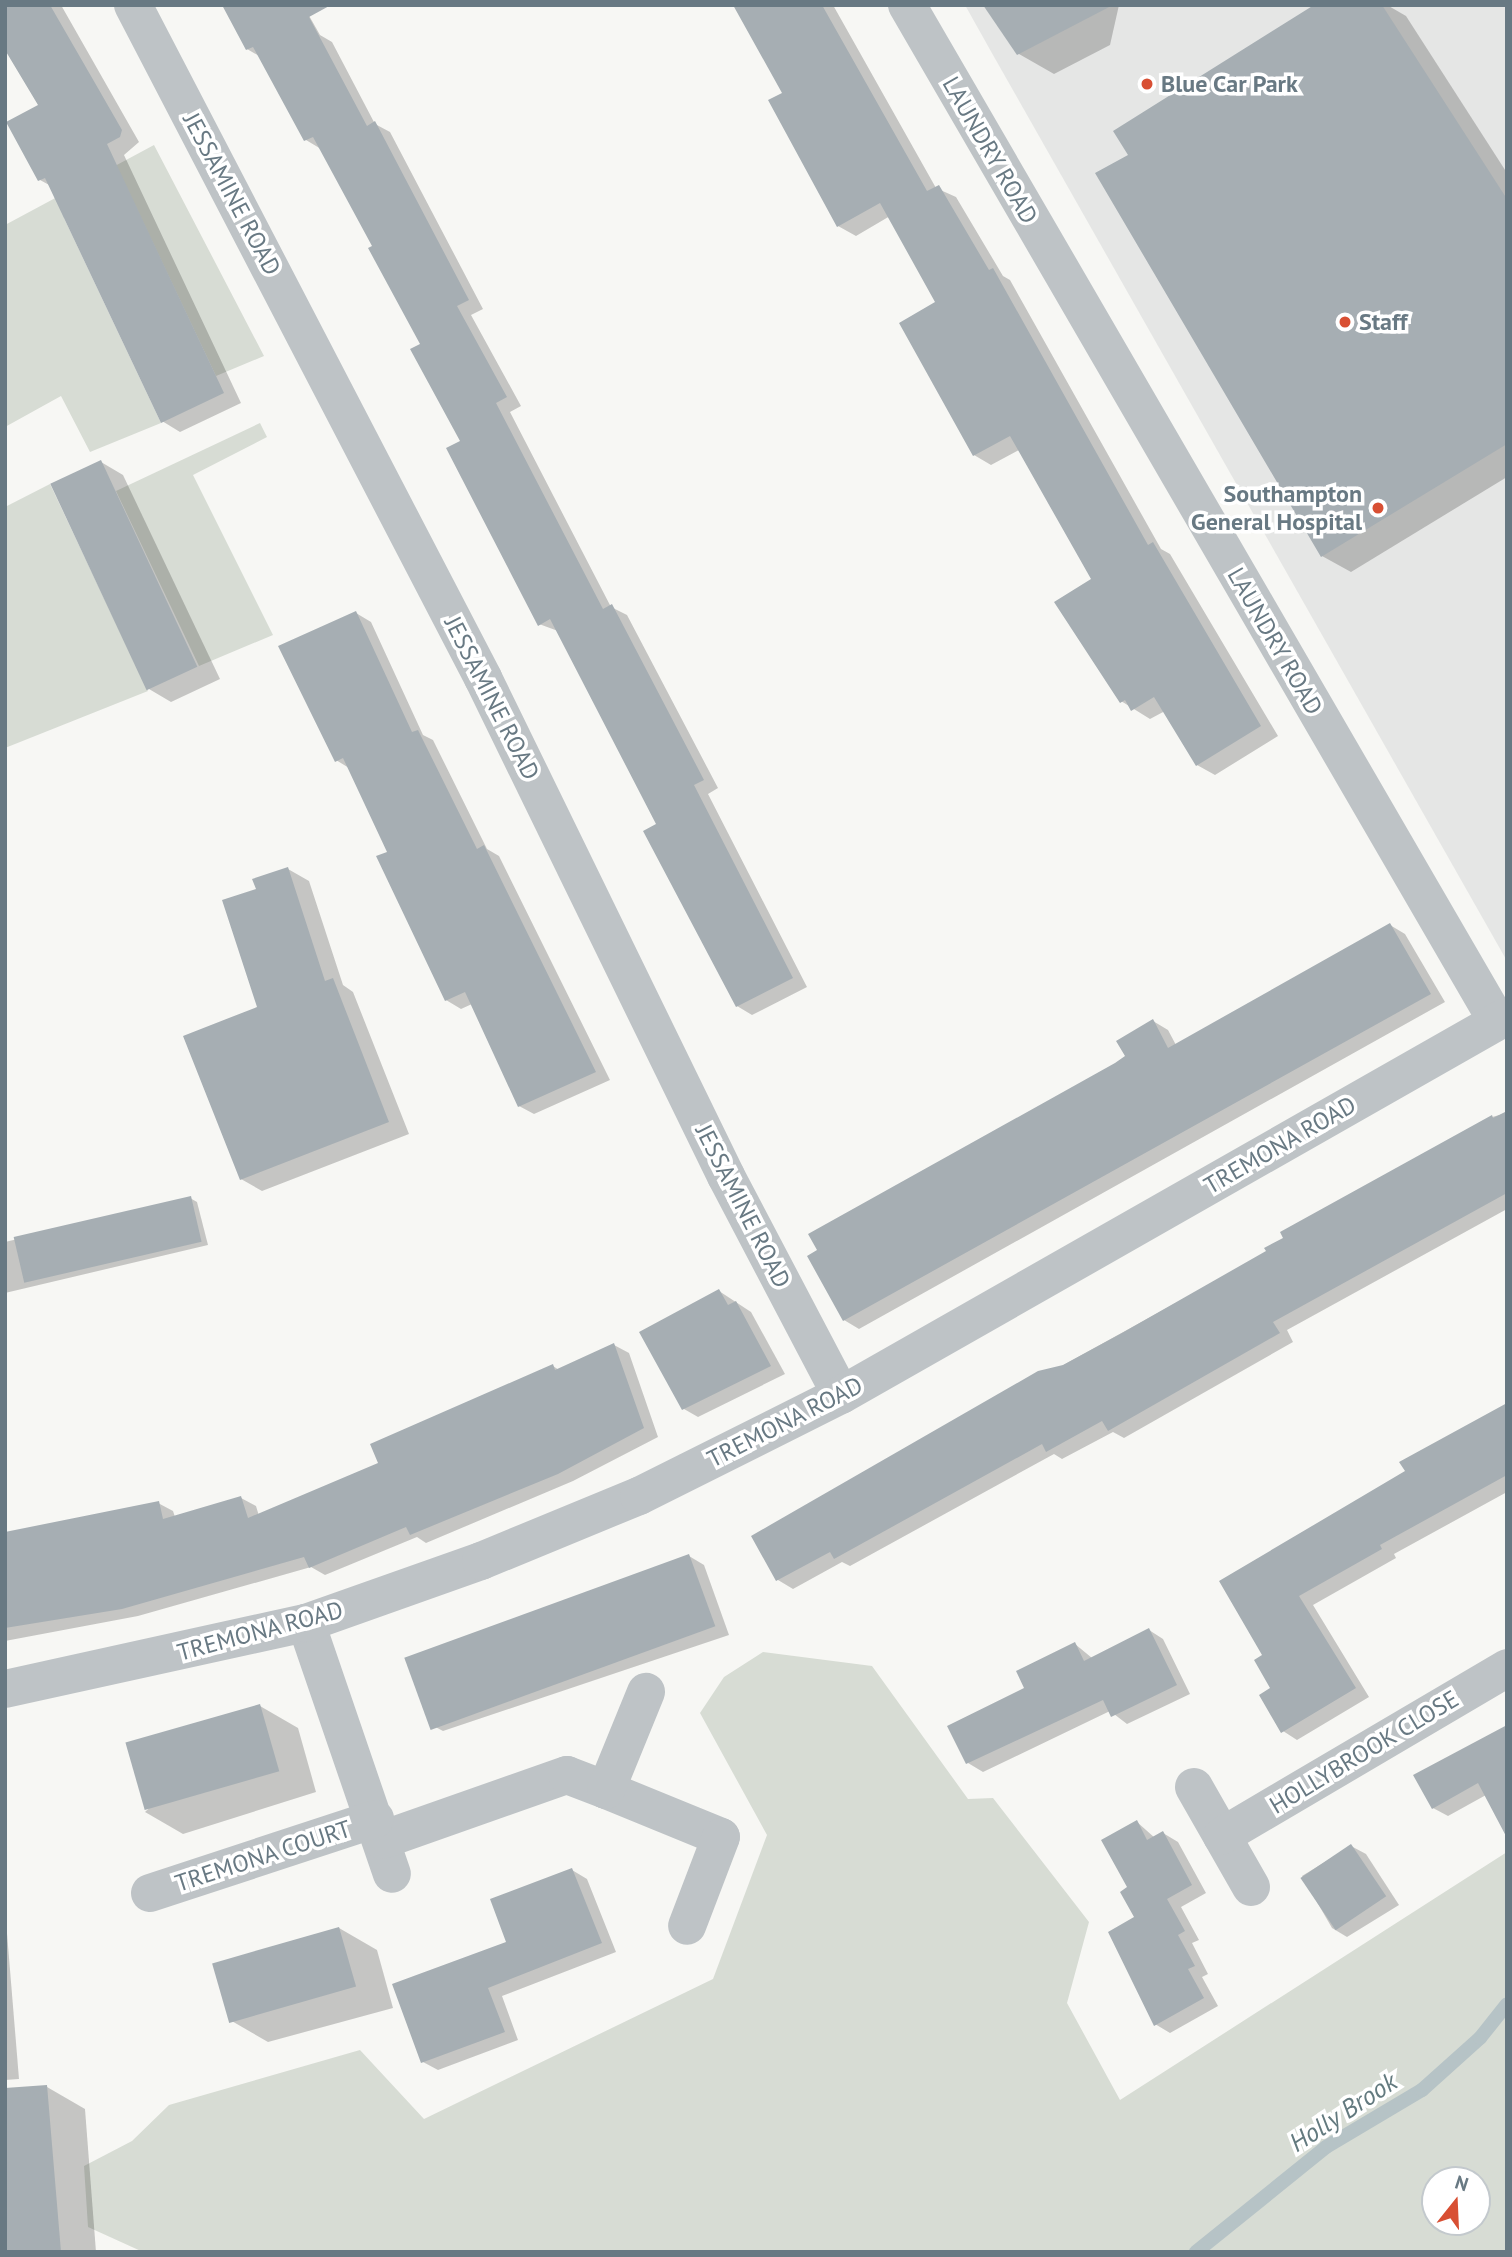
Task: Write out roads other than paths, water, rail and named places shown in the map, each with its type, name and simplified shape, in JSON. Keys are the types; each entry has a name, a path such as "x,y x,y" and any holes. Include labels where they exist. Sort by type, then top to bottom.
{"street":[{"name":"JESSAMINE ROAD","path":"132,5 477,666 726,1175 841,1395"},
{"name":"LAUNDRY ROAD","path":"907,5 1502,1018"},
{"name":"TREMONA ROAD","path":"5,1689 306,1623 481,1561 639,1496 841,1395 1502,1018"},
{"name":"TREMONA COURT","path":"306,1623 383,1844"},
{"name":"HOLLYBROOK CLOSE","path":"1222,1836 1507,1668"},
{"path":"606,1790 646,1692"},
{"name":"TREMONA COURT","path":"150,1893 383,1844 567,1775 721,1838 687,1926"},
{"path":"1194,1787 1251,1886"}],"waterway":[{"name":"Holly Brook","path":"1196,2252 1326,2147 1422,2090 1480,2038 1507,2004"}],"place":[{"name":"Blue Car Park","path":"1147,84"},
{"name":"Staff","path":"1345,322"},
{"name":"Southampton General Hospital","path":"1378,508"}]}
